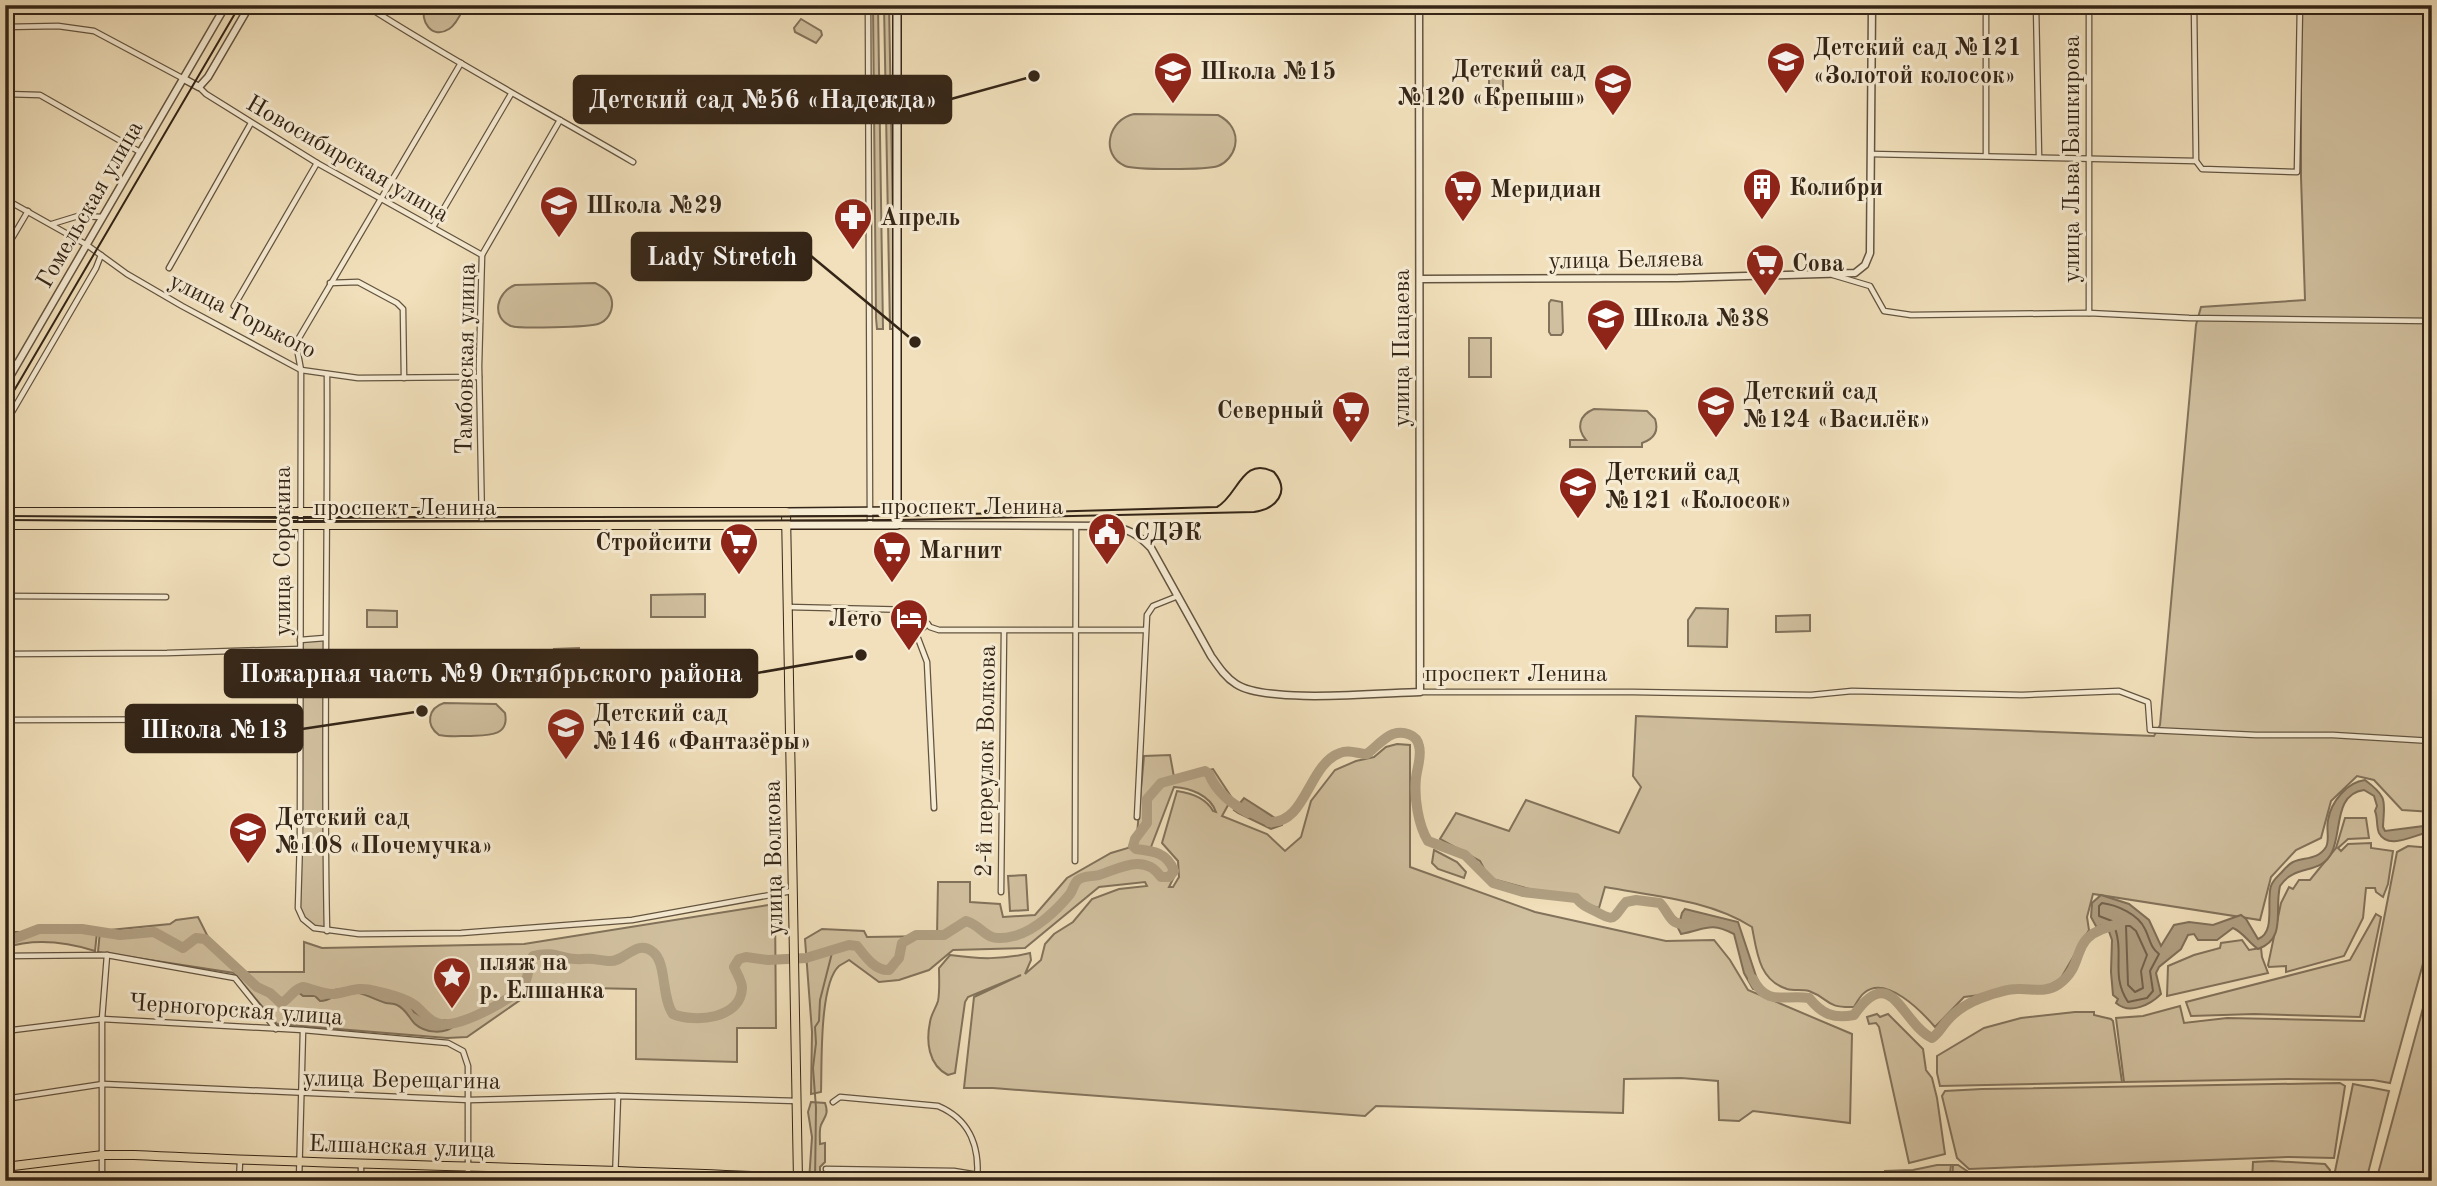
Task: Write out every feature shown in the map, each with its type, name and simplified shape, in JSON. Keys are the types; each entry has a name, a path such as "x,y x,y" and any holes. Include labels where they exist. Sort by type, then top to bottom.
{"main road":[{"path":"897,5 897,525"},
{"name":"проспект Ленина","path":"5,512 897,512"},
{"name":"улица Волкова","path":"786,512 793,968 799,1101 798,1180"},
{"name":"проспект Ленина","path":"5,524 897,525"},
{"name":"Елшанская улица","path":"5,1167 103,1155 468,1168 615,1169 798,1180"}],"street":[{"name":"Гомельская улица","path":"5,385 226,5"},
{"path":"5,27 58,26 94,31 199,87 208,77 250,5"},
{"path":"365,5 511,94 633,162"},
{"path":"868,5 870,525"},
{"name":"улица Пацаева","path":"1419,5 1420,692"},
{"name":"улица Беляева","path":"1421,279 1855,273 1865,265 1870,253 1872,5"},
{"path":"1986,5 1986,156"},
{"path":"2036,5 2039,157"},
{"name":"улица Льва Башкирова","path":"2089,5 2089,313"},
{"path":"2194,5 2196,161 2202,169 2297,172 2300,5"},
{"name":"улица Сорокина","path":"327,374 327,931 314,928 303,919 298,908 301,370 296,343 461,63"},
{"name":"Новосибирская улица","path":"199,87 251,123 317,163 482,256"},
{"path":"5,94 40,95 141,153"},
{"path":"433,227 511,94"},
{"name":"Тамбовская улица","path":"482,526 479,377 482,256 560,120"},
{"path":"169,268 251,123"},
{"path":"1871,154 2196,161"},
{"path":"234,306 317,163"},
{"name":"улица Горького","path":"5,199 87,245 127,274 301,370 358,378 479,377"},
{"path":"5,250 28,211"},
{"path":"51,224 78,216 103,217"},
{"name":"Гомельская улица","path":"5,424 101,255"},
{"path":"1832,275 1870,286 1884,311 1911,315 2089,313 2189,318 2432,321"},
{"path":"329,283 358,282 403,309 404,378"},
{"path":"5,358 17,364"},
{"path":"524,526 525,512"},
{"path":"645,512 645,525"},
{"path":"714,525 715,512"},
{"path":"166,513 166,525"},
{"path":"424,513 424,526"},
{"name":"проспект Ленина","path":"897,525 1122,527 1142,537 1152,548 1218,667 1236,684 1261,693 1336,695 1633,691 1811,695 1852,691 2022,695 2119,691 2148,702 2150,730 2256,735 2333,735 2413,742 2432,741"},
{"path":"1075,861 1076,526"},
{"path":"5,596 166,597"},
{"path":"1137,817 1147,615 1153,606 1178,596"},
{"path":"788,607 915,611 930,627 939,630 1145,630"},
{"path":"903,610 904,625 916,633 928,662 934,808"},
{"path":"916,633 928,624"},
{"name":"2-й переулок Волкова","path":"1000,892 1004,631"},
{"path":"300,640 325,638"},
{"path":"5,654 300,649"},
{"path":"5,720 299,719"},
{"path":"300,839 312,846 325,845"},
{"path":"327,931 359,934 461,933 632,920 792,891"},
{"path":"5,956 107,955 235,978 276,1029"},
{"path":"102,1181 102,1018 107,955"},
{"name":"Черногорская улица","path":"5,1031 102,1018 303,1030 448,1043 463,1051 468,1066 469,1100"},
{"path":"299,1181 303,1030"},
{"name":"улица Верещагина","path":"5,1099 103,1084 469,1100 618,1096 799,1101"},
{"path":"615,1181 618,1096"},
{"path":"833,1102 840,1097 938,1106 951,1112 972,1135 978,1178"},
{"path":"468,1181 469,1100"},
{"path":"239,1181 240,1160"},
{"path":"361,1164 361,1181"},
{"path":"826,1169 954,1171 978,1178 1131,1181"},
{"path":"1586,1178 1776,1180"},
{"path":"1484,1181 1558,1179"}],"shaded area":[{"path":"425,5 465,5 452,27 437,32 425,23"},
{"path":"873,5 878,5 883,329 877,329 876,318"},
{"path":"884,5 889,5 895,329 890,329"},
{"path":"1105,5 1169,5 1169,11 1105,12"},
{"path":"2301,5 2432,5 2432,812 2402,810 2374,780 2357,776 2331,801 2321,838 2296,850 2271,877 2260,920 2093,894 2087,917 2089,930 2061,978 2047,987 1964,997 1935,1027 1903,997 1883,988 1873,988 1864,993 1854,1007 1844,1007 1832,1004 1809,991 1790,990 1778,985 1770,979 1761,964 1752,927 1718,911 1681,900 1605,887 1599,908 1489,878 1480,861 1440,839 1456,813 1509,831 1526,800 1619,833 1641,787 1633,776 1636,716 2154,736 2160,725 2196,325 2201,307 2305,300 2301,177"},
{"path":"801,19 821,31 822,35 816,43 795,32 794,28"},
{"path":"1489,76 1503,76 1503,107 1489,107"},
{"path":"1134,114 1218,115 1226,120 1234,132 1234,149 1224,163 1218,166 1156,169 1125,166 1112,154 1110,137 1118,123"},
{"path":"595,283 607,290 612,302 609,316 598,324 517,327 504,322 498,311 500,299 515,285"},
{"path":"1551,300 1562,302 1561,335 1551,335 1549,332"},
{"path":"1469,338 1491,338 1491,377 1469,377"},
{"path":"1594,409 1647,411 1655,419 1656,431 1650,439 1642,443 1642,447 1570,447 1570,440 1586,440 1580,426 1582,418"},
{"path":"705,594 705,617 651,617 651,595"},
{"path":"1696,608 1728,609 1727,647 1688,646 1688,620"},
{"path":"367,610 397,611 397,627 367,627"},
{"path":"1810,615 1810,631 1776,632 1776,616"},
{"path":"325,638 327,931 308,924 298,908 300,640"},
{"path":"579,648 580,668 555,669 554,649"},
{"path":"444,703 496,704 505,713 504,727 495,734 488,735 439,735 430,722 430,717 434,709"},
{"path":"1410,745 1410,867 1535,912 1666,941 1714,940 1748,990 1852,1034 1850,1123 1753,1111 1739,1121 1719,1120 1718,1081 1681,1078 1624,1079 1623,1113 1376,1106 1365,1116 964,1088 974,997 1021,975 968,997 965,1002 955,1073 948,1075 941,1071 930,1052 929,1029 938,1001 939,968 950,955 990,958 1030,953 1031,960 1025,974 1041,960 1045,944 1054,934 1073,922 1092,899 1119,889 1147,886 1145,882 1099,887 1025,948 953,950 929,970 899,980 879,982 849,960 840,965 828,989 825,1007 821,1092 811,1094 812,1032 805,939 822,929 864,931 867,937 937,936 938,882 970,882 970,902 1000,904 1003,917 1035,915 1067,878 1111,853 1128,848 1137,834 1144,756 1170,755 1174,777 1213,769 1232,798 1222,816 1267,834 1285,851 1301,837 1311,801 1335,770 1374,757 1386,747","holes":["1174,787 1204,797 1216,812 1198,797 1177,791 1162,843 1178,861 1179,877 1173,887 1169,887 1175,875 1172,860 1151,847"]},
{"path":"2345,818 2366,818 2369,838 2348,839 2338,848 2341,851 2348,844 2371,843 2371,848 2393,851 2388,884 2383,897 2375,888 2366,888 2363,918 2344,956 2286,972 2286,966 2269,967 2281,903 2289,887 2293,889 2299,880 2310,880 2336,848"},
{"path":"2408,846 2432,848 2432,931 2390,1083 2373,1080 2289,1079 2124,1082 2116,1018 2143,1016 2180,1006 2184,1023 2227,1018 2364,1021 2397,852"},
{"path":"1434,850 1457,862 1466,872 1464,878 1438,869 1432,863"},
{"path":"1026,875 1028,910 1010,911 1008,876"},
{"path":"775,904 776,1028 737,1028 737,1062 636,1059 636,989 539,987 467,1037 447,1038 277,1024 234,973 98,952 100,931 170,924 176,920 198,917 208,937 241,972 304,972 304,942 322,948 524,944"},
{"path":"2376,914 2381,917 2360,1017 2254,1014 2191,1016 2186,1002 2350,960"},
{"path":"79,926 97,932 95,951 50,942 5,948 5,932 37,932"},
{"path":"2242,940 2249,950 2261,948 2268,973 2167,996 2168,966 2220,948 2221,943"},
{"path":"2432,975 2432,1181 2376,1181"},
{"path":"2094,1012 2094,1015 2113,1021 2122,1082 1940,1086 1937,1056 1984,1028 2021,1018"},
{"path":"1877,1014 1880,1017 1888,1014 1923,1049 1926,1070 1932,1078 1937,1098 1945,1154 1909,1163 1879,1027 1876,1023 1869,1024 1867,1017"},
{"path":"2340,1083 2345,1086 2334,1158 2289,1157 1969,1169 1957,1158 1942,1096 1945,1091 1982,1089"},
{"path":"2353,1084 2389,1091 2366,1181 2333,1181"},
{"path":"811,1102 825,1103 827,1110 820,1129 820,1144 825,1143 825,1162 820,1167 820,1181 809,1181 812,1137 808,1112"},
{"path":"2253,1162 2325,1164 2330,1170 2328,1181 2252,1181"},
{"path":"1951,1165 1949,1181 1886,1181 1885,1171 1913,1170"},
{"path":"1953,1165 1958,1165 1970,1173 1970,1181 1952,1181"}],"water":[{"path":"2365,780 2382,796 2385,831 2432,825 2432,832 2396,841 2384,838 2378,830 2374,796 2364,790 2354,793 2343,806 2335,843 2327,859 2315,867 2293,874 2280,886 2278,923 2273,938 2267,944 2258,949 2233,928 2217,940 2198,940 2194,934 2188,935 2181,949 2159,967 2156,973 2161,994 2140,1007 2127,1008 2116,1003 2118,999 2113,995 2111,972 2112,940 2107,926 2101,925 2097,928 2091,917 2092,903 2101,895 2129,904 2149,920 2161,946 2174,925 2189,922 2213,925 2241,915 2258,939 2264,936 2269,924 2273,882 2291,863 2323,851 2327,844 2330,813 2336,800 2346,789"},
{"path":"1244,798 1275,818 1283,820 1282,825 1271,829 1238,813 1234,810"},
{"path":"1685,909 1738,922 1761,991 1753,989 1744,973 1734,934 1713,927 1681,934 1678,928"},
{"path":"303,987 322,992 347,988 390,992 393,999 409,1003 414,1012 434,1024 444,1020 455,1025 446,1030 429,1031 415,1024 396,1004 351,992 320,1001 315,996 303,996 297,991"}],"waterway":[{"path":"1269,822 1281,820 1291,814 1329,759 1343,752 1367,754 1389,736 1405,733 1416,739 1420,750 1416,802 1419,819 1428,841 1465,855 1493,883 1523,892 1576,898 1585,906 1610,918 1616,915 1626,902 1636,900 1660,903 1672,920 1679,924 1692,925"},
{"path":"5,942 39,929 82,929 120,935 154,932 183,948 196,938 205,939 257,987 270,993 281,1003 303,987 331,994 369,990 407,1001 431,1020 446,1024 482,1013 516,992 525,982 533,956 548,954 614,961 636,949 647,948 653,952 660,964 669,1007 673,1014 704,1018 726,1012 740,998 742,985 734,967 739,959 806,958 849,945 857,946 879,968 889,970 899,958 902,943 916,935 944,935 966,921 996,938 1022,933 1038,925 1052,913 1083,877 1099,875 1132,864 1148,866 1161,877 1169,877 1174,871 1168,860 1154,852 1133,846 1147,823 1147,799 1161,783 1205,771 1225,796 1248,813"},
{"path":"1753,979 1764,993 1777,998 1809,998 1823,1011 1834,1016 1854,1015 1867,1000 1878,994 1887,995 1932,1038 1953,1014 1976,1000 2008,990 2043,990 2059,984 2074,967 2084,942 2102,929 2119,924"},
{"path":"815,1181 815,1027 819,1021 820,1000 833,949"}],"tram line":[{"path":"5,406 240,5"},
{"path":"5,516 897,516 1217,507 1247,473 1263,468 1274,472 1281,486 1279,498 1274,503 1254,512 897,520 5,520"}],"place":[{"name":"Детский сад №56 «Надежда»","path":"1034,76"},
{"name":"Детский сад №121 «Золотой колосок»","path":"1786,95"},
{"name":"Школа №15","path":"1173,105"},
{"name":"Детский сад №120 «Крепыш»","path":"1613,117"},
{"name":"Колибри","path":"1762,221"},
{"name":"Меридиан","path":"1463,223"},
{"name":"Школа №29","path":"559,239"},
{"name":"Апрель","path":"853,251"},
{"name":"Сова","path":"1765,297"},
{"name":"Lady Stretch","path":"915,342"},
{"name":"Школа №38","path":"1606,352"},
{"name":"Детский сад №124 «Василёк»","path":"1716,439"},
{"name":"Северный","path":"1351,444"},
{"name":"Детский сад №121 «Колосок»","path":"1578,520"},
{"name":"СДЭК","path":"1107,566"},
{"name":"Стройсити","path":"739,576"},
{"name":"Магнит","path":"892,584"},
{"name":"Лето","path":"909,652"},
{"name":"Пожарная часть №9 Октябрьского района","path":"861,655"},
{"name":"Школа №13","path":"422,711"},
{"name":"Детский сад №146 «Фантазёры»","path":"566,761"},
{"name":"Детский сад №108 «Почемучка»","path":"248,865"},
{"name":"пляж на р. Елшанка","path":"452,1010"}]}
